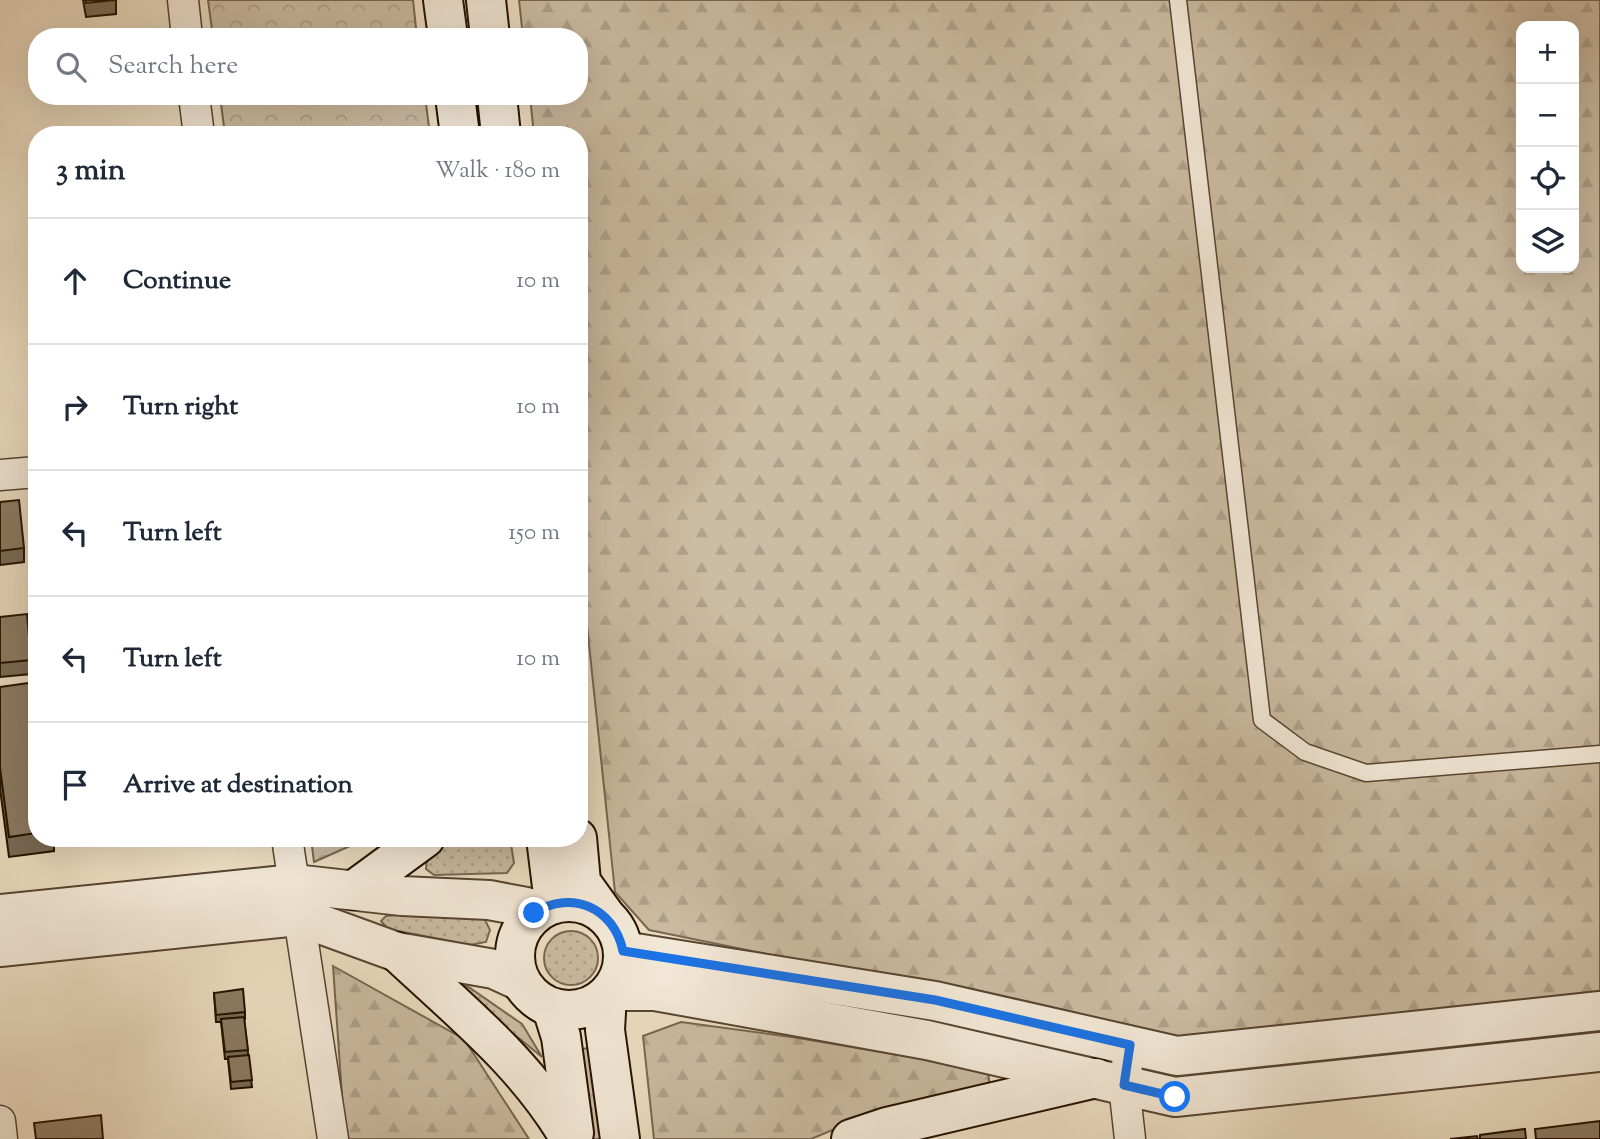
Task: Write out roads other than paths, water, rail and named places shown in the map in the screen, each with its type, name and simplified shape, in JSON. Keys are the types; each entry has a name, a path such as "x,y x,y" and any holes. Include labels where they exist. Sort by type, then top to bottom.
{"street":[{"path":"183,0 186,28"},
{"path":"443,0 447,28"},
{"path":"486,0 489,28"},
{"path":"195,105 197,126"},
{"path":"456,105 459,126"},
{"path":"498,105 500,126"},
{"path":"0,475 28,473"},
{"path":"288,847 333,1139"},
{"path":"354,890 413,847"},
{"path":"520,981 514,952 517,937 544,908 546,847"},
{"path":"578,847 581,882 613,925 623,951 623,966 609,993 605,1030 620,1139"},
{"path":"0,947 354,890 544,908 571,901 589,905 604,914"},
{"path":"0,914 296,900 397,952 508,1054 548,1101 573,1139"},
{"path":"623,951 935,1000 1178,1056 1600,1012"},
{"path":"397,952 494,969 520,981 534,998 552,1008 584,1009 609,993 655,991 927,1040 1175,1097 1600,1052"},
{"path":"552,1008 561,1037 573,1139"},
{"path":"1130,1045 1110,1082 1130,1139"},
{"path":"851,1139 887,1127 1110,1082"},
{"path":"0,1121 2,1139"}],"lane":[{"path":"1178,0 1262,720 1305,752 1366,773 1600,754"}]}
